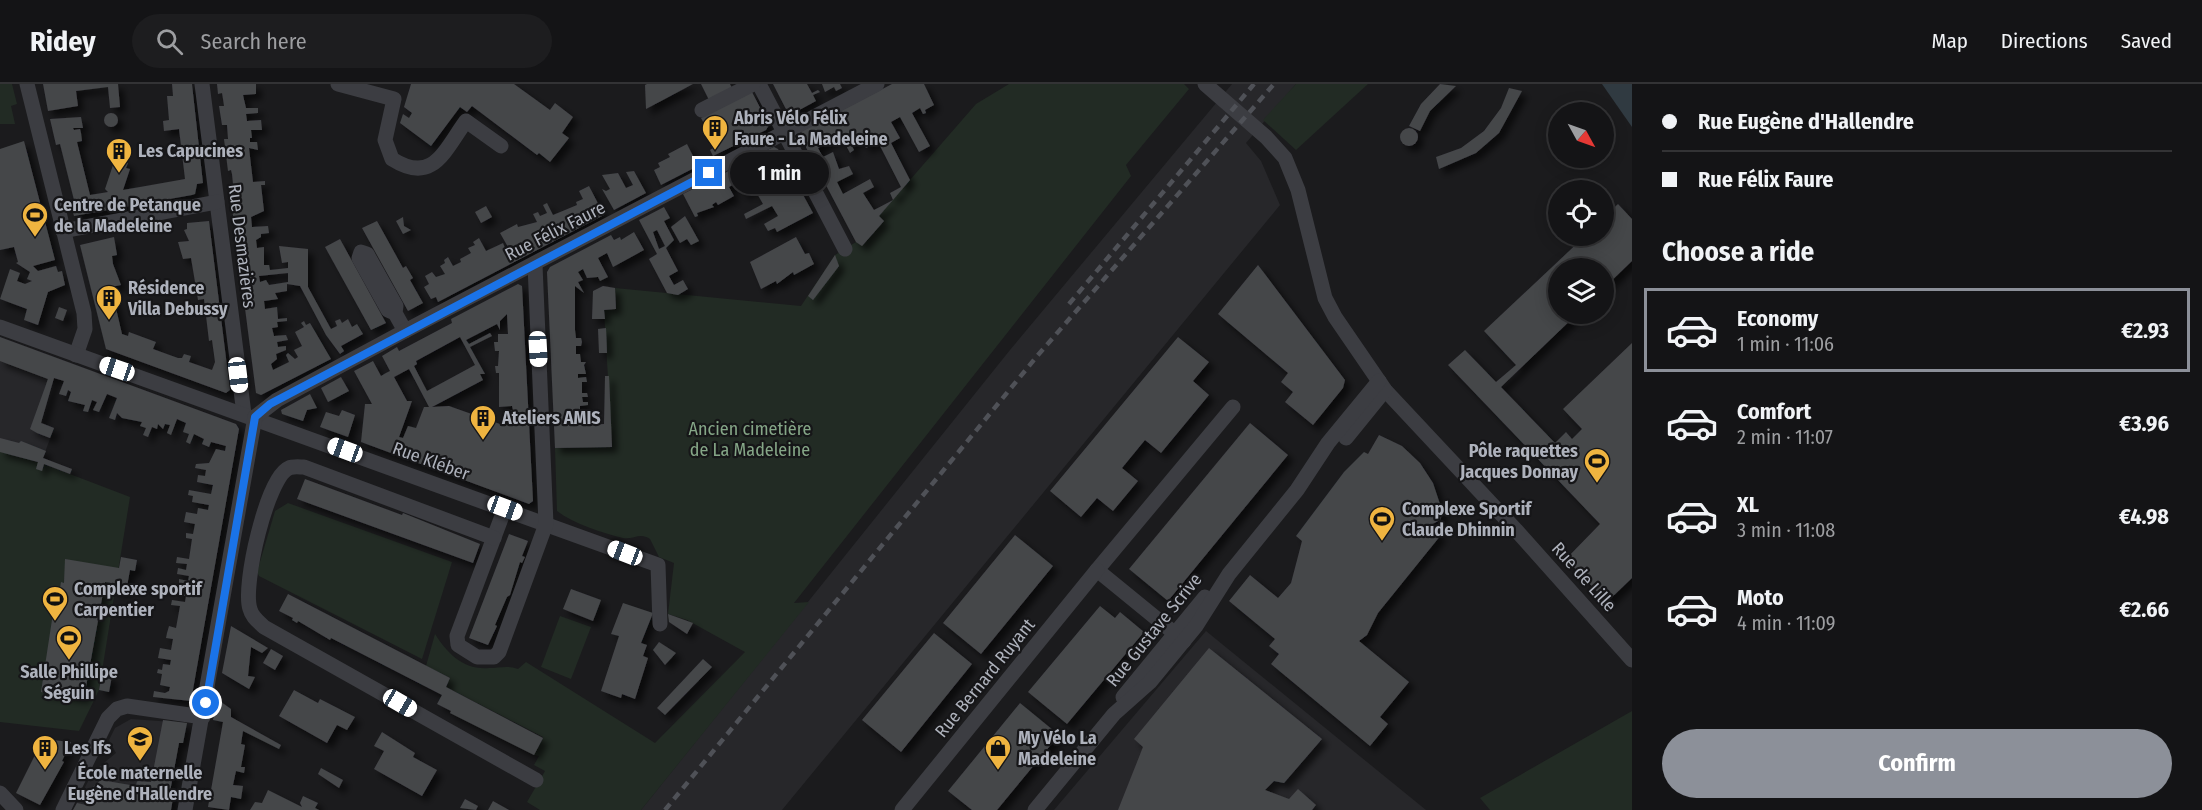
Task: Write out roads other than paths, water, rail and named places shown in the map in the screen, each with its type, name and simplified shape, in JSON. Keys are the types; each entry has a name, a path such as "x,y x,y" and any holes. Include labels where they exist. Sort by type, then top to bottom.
{"street":[{"path":"27,84 85,320 76,355"},
{"name":"Rue Desmazières","path":"185,810 229,568 249,415 202,84"},
{"path":"338,84 394,99 385,140 392,159 409,168 427,169 437,161 466,121 501,146"},
{"path":"702,110 753,84"},
{"path":"759,84 845,249"},
{"name":"Rue Félix Faure","path":"249,415 876,84"},
{"name":"Rue de Lille","path":"1204,84 1266,137 1285,158 1298,190 1325,298 1335,317 1382,385 1531,546 1632,660"},
{"path":"63,231 217,202"},
{"path":"505,508 457,636 458,645 477,657 486,658 499,652 546,524 535,265"},
{"path":"395,313 405,331"},
{"name":"Rue Kléber","path":"0,327 249,415 658,565 660,624"},
{"name":"Rue Gustave Scrive","path":"1035,810 1114,714 1125,694 1179,638 1216,584 1229,574 1297,490 1325,463 1382,385"},
{"name":"Rue Bernard Ruyant","path":"902,810 1233,406"},
{"path":"494,538 304,467 289,468 281,476 259,530 250,572 249,607 255,619 264,627 536,780"},
{"path":"229,568 250,572"},
{"path":"1097,570 1179,638"},
{"path":"63,810 108,718 117,709 133,706 203,717"},
{"path":"0,793 16,810"}],"railway":[{"path":"1069,304 1254,84"},
{"path":"665,810 1038,355 1274,84"}],"place":[{"name":"Abris Vélo Félix Faure - La Madeleine","path":"715,151"},
{"name":"Les Capucines","path":"119,174"},
{"name":"Centre de Petanque de la Madeleine","path":"35,238"},
{"name":"Résidence Villa Debussy","path":"109,321"},
{"name":"Ateliers AMIS","path":"483,441"},
{"name":"Pôle raquettes Jacques Donnay","path":"1597,484"},
{"name":"Complexe Sportif Claude Dhinnin","path":"1382,542"},
{"name":"Complexe sportif Carpentier","path":"55,622"},
{"name":"Salle Phillipe Séguin","path":"69,661"},
{"name":"École maternelle Eugène d'Hallendre","path":"140,762"},
{"name":"Les Ifs","path":"45,771"},
{"name":"My Vélo La Madeleine","path":"998,771"}],"park label":[{"name":"Ancien cimetière de La Madeleine","path":"750,439"}]}
